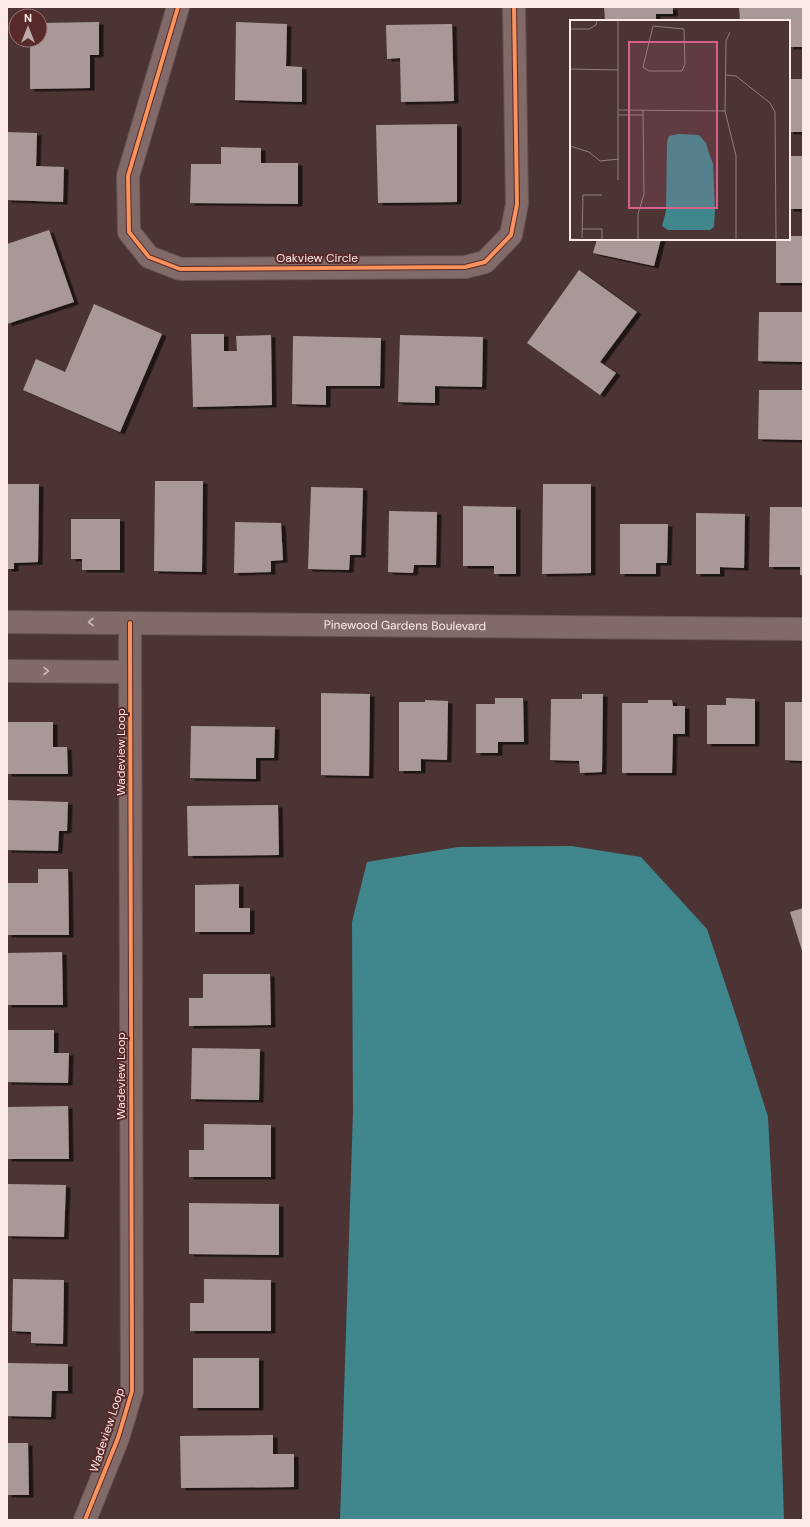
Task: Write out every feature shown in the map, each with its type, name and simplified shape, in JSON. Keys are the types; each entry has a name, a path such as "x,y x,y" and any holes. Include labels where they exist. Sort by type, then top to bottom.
{"street":[{"name":"Oakview Circle","path":"178,7 128,176 129,232 149,257 180,269 465,267 485,262 511,235 517,204 514,7"},
{"name":"Pinewood Gardens Boulevard","path":"7,622 803,629"},
{"name":"Wadeview Loop","path":"86,1520 118,1438 132,1391 130,623"},
{"path":"7,671 130,672"}],"water":[{"path":"571,846 641,857 707,929 768,1117 776,1268 784,1520 340,1520 353,1111 352,922 367,862 458,847"}],"building":[{"path":"604,7 673,7 673,14 656,14 656,20 605,20"},
{"path":"739,7 803,7 803,47 790,47 790,20 740,20"},
{"path":"99,22 99,55 90,55 90,88 30,89 30,48 48,48 48,23"},
{"path":"236,22 287,24 286,66 302,67 302,102 235,100"},
{"path":"452,24 454,101 401,102 400,58 387,59 386,25"},
{"path":"790,79 803,79 803,132 790,132"},
{"path":"457,124 457,202 378,203 376,125"},
{"path":"7,132 37,133 36,166 64,167 63,202 7,200"},
{"path":"221,147 261,148 261,163 298,163 298,204 190,203 191,164 221,164"},
{"path":"790,156 803,156 803,209 790,209"},
{"path":"49,230 74,302 7,324 7,244"},
{"path":"790,236 803,236 803,283 776,283 776,240 790,240"},
{"path":"597,240 661,240 654,266 593,253"},
{"path":"579,270 637,312 600,362 616,373 600,395 527,343"},
{"path":"94,304 162,334 120,432 23,390 36,359 65,372"},
{"path":"759,312 803,312 803,362 758,361"},
{"path":"191,334 224,334 224,351 237,351 236,336 271,335 272,405 193,407"},
{"path":"400,335 483,337 482,387 435,386 435,403 398,402"},
{"path":"293,336 381,338 380,386 326,386 326,405 292,404"},
{"path":"759,390 803,390 803,440 758,439"},
{"path":"155,481 203,481 202,572 154,571"},
{"path":"7,484 39,484 38,562 14,563 14,569 7,569"},
{"path":"543,484 591,484 591,573 542,574"},
{"path":"311,487 363,488 361,555 350,555 349,570 308,569"},
{"path":"463,506 516,507 516,574 494,574 494,566 463,566"},
{"path":"770,507 803,507 803,575 800,575 800,567 769,567"},
{"path":"389,511 437,512 436,565 414,565 413,573 388,572"},
{"path":"696,513 745,514 744,568 720,567 720,574 696,574"},
{"path":"71,519 120,519 120,570 82,570 82,559 71,559"},
{"path":"235,522 281,523 283,560 271,561 271,572 234,573"},
{"path":"620,524 668,524 667,563 656,563 656,574 620,574"},
{"path":"321,693 370,694 369,776 321,775"},
{"path":"582,694 603,694 602,772 580,773 579,761 550,760 551,699 582,699"},
{"path":"495,698 523,698 524,742 498,742 498,753 476,753 476,704 495,704"},
{"path":"726,698 755,699 755,744 707,744 707,705 726,705"},
{"path":"425,700 448,701 447,760 421,759 421,771 399,771 399,702 425,702"},
{"path":"648,700 672,700 673,706 685,706 685,734 673,734 672,773 622,773 622,703 648,703"},
{"path":"785,702 803,702 803,761 785,760"},
{"path":"7,722 53,722 53,747 67,747 68,774 7,774"},
{"path":"191,726 275,727 274,758 256,758 256,779 190,778"},
{"path":"7,800 68,802 67,831 59,831 58,851 7,850"},
{"path":"278,805 279,855 188,856 187,806"},
{"path":"38,869 68,869 69,935 7,935 7,883 38,883"},
{"path":"239,884 239,908 250,908 250,932 195,932 195,885"},
{"path":"803,908 803,954 790,912"},
{"path":"62,952 63,1005 7,1005 7,953"},
{"path":"203,974 270,974 271,1025 189,1026 189,998 203,998"},
{"path":"7,1030 54,1030 54,1053 69,1053 68,1083 7,1082"},
{"path":"192,1048 260,1049 259,1100 191,1099"},
{"path":"68,1106 69,1159 7,1159 7,1107"},
{"path":"204,1124 271,1125 271,1177 189,1177 189,1150 204,1150"},
{"path":"7,1184 66,1185 64,1237 7,1236"},
{"path":"189,1203 279,1204 279,1255 189,1254"},
{"path":"13,1279 64,1280 63,1344 31,1343 31,1332 12,1331"},
{"path":"204,1279 271,1280 271,1331 190,1331 190,1303 204,1303"},
{"path":"193,1358 259,1358 259,1408 193,1408"},
{"path":"7,1363 68,1364 68,1391 52,1391 51,1417 7,1416"},
{"path":"273,1435 273,1454 294,1454 294,1487 181,1488 180,1436"},
{"path":"7,1443 28,1443 29,1495 7,1495"}],"cycle path":[{"path":"178,7 128,176 129,232 149,257 180,269 465,267 485,262 511,235 517,204 514,7"},
{"path":"85,1520 118,1438 132,1391 130,623"}]}
